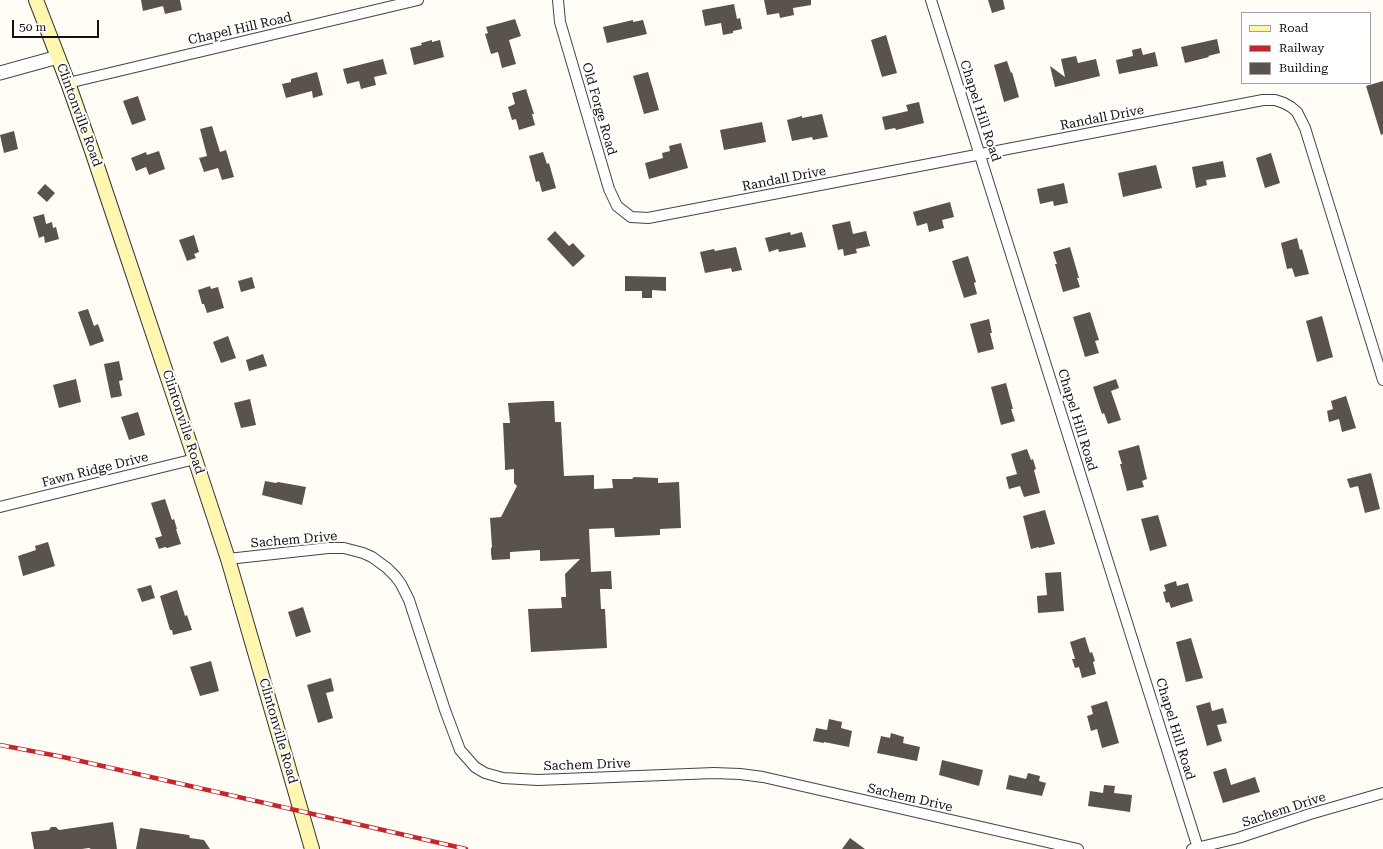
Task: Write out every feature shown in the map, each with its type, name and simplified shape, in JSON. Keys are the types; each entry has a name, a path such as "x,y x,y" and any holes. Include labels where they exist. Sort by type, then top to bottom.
{"main road":[{"name":"Clintonville Road","path":"36,0 68,82 228,559 312,849"}],"street":[{"name":"Chapel Hill Road","path":"68,82 418,0"},
{"name":"Old Forge Road","path":"558,0 560,22 609,189 617,206 631,217"},
{"name":"Chapel Hill Road","path":"931,0 1195,848"},
{"path":"0,73 58,57"},
{"name":"Randall Drive","path":"631,217 648,218 1263,100 1275,100 1291,107 1299,116 1305,128 1383,380"},
{"name":"Fawn Ridge Drive","path":"0,507 195,459"},
{"name":"Sachem Drive","path":"228,559 328,548 344,548 372,557 387,568 401,584 409,600 445,710 460,750 467,759 485,773 503,778 538,780 714,773 748,775 1078,849"},
{"name":"Sachem Drive","path":"1195,848 1238,838 1310,814 1383,793"}],"building":[{"path":"141,0 180,0 182,10 165,14 163,6 143,11"},
{"path":"764,0 811,0 811,5 793,8 794,15 780,18 779,13 767,15"},
{"path":"988,0 1003,0 1005,9 992,13"},
{"path":"734,4 737,19 740,18 742,29 723,35 721,23 705,26 702,10"},
{"path":"515,19 521,36 509,40 516,64 502,68 498,52 491,54 485,34 488,33 486,27"},
{"path":"633,20 633,22 643,20 647,34 607,43 603,27"},
{"path":"886,35 897,73 882,77 871,40"},
{"path":"1217,39 1220,53 1185,63 1181,47"},
{"path":"432,40 432,42 440,40 444,57 414,65 410,48 422,45 421,43"},
{"path":"1141,48 1143,55 1155,52 1158,66 1119,74 1116,60 1133,56 1132,50"},
{"path":"1076,56 1078,63 1096,59 1100,76 1055,87 1050,66 1065,77 1061,59"},
{"path":"383,59 387,74 374,77 376,85 361,89 359,81 347,84 343,69"},
{"path":"1007,61 1011,73 1012,72 1019,97 1004,102 994,65"},
{"path":"317,72 323,95 313,98 312,91 286,98 282,84 291,82 291,79"},
{"path":"648,72 659,110 644,114 633,76"},
{"path":"1383,81 1383,134 1381,135 1366,86"},
{"path":"526,89 534,114 532,114 535,125 519,130 516,119 512,120 508,107 515,104 512,93"},
{"path":"138,96 146,120 132,125 123,101"},
{"path":"919,102 924,123 896,130 895,128 885,130 882,117 908,111 906,105"},
{"path":"822,114 828,137 813,140 812,137 792,141 787,120 802,116 802,118"},
{"path":"762,122 766,142 724,150 720,130"},
{"path":"212,126 220,152 226,150 234,177 222,180 218,168 204,172 199,158 207,156 200,129"},
{"path":"14,131 18,149 4,153 0,135"},
{"path":"681,143 688,168 649,179 645,163 663,158 662,153 670,151 669,146"},
{"path":"159,151 165,169 149,175 146,167 136,171 131,158 146,152 147,155"},
{"path":"543,152 547,164 549,163 556,188 542,192 539,181 536,182 529,156"},
{"path":"1271,153 1280,183 1265,188 1256,158"},
{"path":"1223,161 1226,177 1206,180 1207,185 1196,188 1192,167"},
{"path":"1156,165 1162,188 1123,197 1118,173"},
{"path":"1064,183 1068,203 1054,206 1053,201 1040,204 1037,189"},
{"path":"45,184 55,193 47,202 37,193"},
{"path":"950,202 954,217 942,220 944,228 929,232 927,223 917,226 913,212"},
{"path":"44,214 46,224 52,222 53,228 56,227 59,239 45,243 44,236 39,238 33,217"},
{"path":"850,221 853,234 866,231 870,246 856,249 857,253 844,256 843,249 838,250 832,225"},
{"path":"555,231 569,246 573,243 585,256 573,267 547,239"},
{"path":"790,232 791,235 802,232 806,247 779,252 778,249 769,252 765,238"},
{"path":"194,235 199,252 194,254 196,258 187,261 179,240"},
{"path":"1297,238 1300,250 1302,249 1309,274 1295,277 1292,268 1287,269 1281,243"},
{"path":"736,247 742,270 732,272 731,268 705,273 700,252"},
{"path":"1070,247 1079,278 1077,278 1080,287 1063,292 1053,252"},
{"path":"968,256 976,282 974,283 977,294 964,298 952,261"},
{"path":"625,276 666,277 666,291 652,290 652,298 642,298 642,291 625,291"},
{"path":"252,277 255,288 241,292 238,281"},
{"path":"210,286 211,289 218,287 224,308 207,313 204,304 202,304 198,290"},
{"path":"88,309 94,326 98,324 104,341 90,346 78,312"},
{"path":"1090,312 1099,340 1095,341 1099,353 1085,357 1073,317"},
{"path":"1322,316 1333,357 1317,362 1306,321"},
{"path":"989,319 992,333 990,333 994,349 978,353 970,324"},
{"path":"228,336 236,358 221,363 213,342"},
{"path":"263,354 267,366 249,371 246,360"},
{"path":"119,361 123,380 119,381 122,396 111,398 104,364"},
{"path":"76,379 81,402 59,408 53,385"},
{"path":"1116,379 1119,388 1111,391 1121,420 1108,424 1104,413 1102,414 1093,387"},
{"path":"1006,383 1015,421 1001,425 991,387"},
{"path":"1346,396 1356,428 1342,432 1339,419 1329,422 1327,411 1333,409 1331,401"},
{"path":"250,399 256,425 241,428 234,403"},
{"path":"554,401 555,422 561,422 564,476 594,475 594,489 613,488 612,479 632,479 634,477 658,478 658,483 679,482 681,528 660,529 660,535 620,537 615,537 614,528 589,529 591,572 611,571 612,589 600,589 601,609 605,609 607,648 531,652 528,609 562,608 561,597 566,597 565,574 580,559 540,561 540,550 510,552 510,559 492,560 490,518 501,517 517,486 514,483 514,469 505,470 503,423 510,423 508,403"},
{"path":"138,412 145,435 129,440 121,417"},
{"path":"1139,445 1147,479 1142,481 1144,487 1127,491 1118,451"},
{"path":"1027,449 1031,460 1033,459 1036,469 1034,470 1040,493 1024,497 1020,486 1009,489 1006,477 1017,474 1011,454"},
{"path":"1371,473 1380,509 1365,513 1358,486 1350,488 1347,479"},
{"path":"265,481 306,487 302,505 262,495"},
{"path":"165,499 172,520 174,519 181,544 159,549 155,538 162,536 151,503"},
{"path":"1045,510 1055,544 1031,549 1023,516"},
{"path":"1158,515 1167,546 1150,551 1141,519"},
{"path":"48,542 55,566 23,576 18,556 36,550 35,546"},
{"path":"1061,572 1064,611 1038,613 1037,596 1047,595 1045,573"},
{"path":"1176,581 1177,586 1188,583 1193,601 1171,608 1169,602 1166,603 1163,592 1166,591 1164,585"},
{"path":"151,585 155,598 142,602 137,589"},
{"path":"177,590 185,616 187,615 192,630 173,635 172,630 170,630 160,596"},
{"path":"303,607 311,632 296,637 288,612"},
{"path":"1085,637 1090,653 1092,652 1095,661 1093,662 1096,674 1082,678 1079,667 1075,668 1072,659 1075,659 1070,642"},
{"path":"1191,638 1203,678 1186,682 1176,642"},
{"path":"211,661 219,691 200,696 190,667"},
{"path":"331,678 334,691 326,693 333,718 318,723 307,685"},
{"path":"1107,701 1119,743 1102,748 1097,729 1091,731 1087,716 1093,714 1091,706"},
{"path":"1210,702 1212,711 1223,708 1227,723 1217,725 1222,741 1207,746 1196,706"},
{"path":"829,719 842,722 841,728 852,731 849,747 813,741 816,728 827,730"},
{"path":"891,733 904,737 903,743 920,747 917,761 877,753 881,736 890,738"},
{"path":"942,760 983,770 979,786 939,775"},
{"path":"1226,768 1231,785 1255,777 1260,792 1223,803 1213,772"},
{"path":"1028,773 1040,776 1039,781 1046,783 1042,796 1006,789 1009,775 1026,779"},
{"path":"1104,785 1115,786 1114,793 1132,795 1130,812 1088,806 1090,791 1103,793"},
{"path":"113,822 117,849 34,849 31,832 49,830 51,827 56,827 59,830"},
{"path":"140,828 189,835 190,838 204,840 210,849 136,849"},
{"path":"850,838 865,849 842,849"}],"railway":[{"path":"0,745 63,757 466,849"}]}
